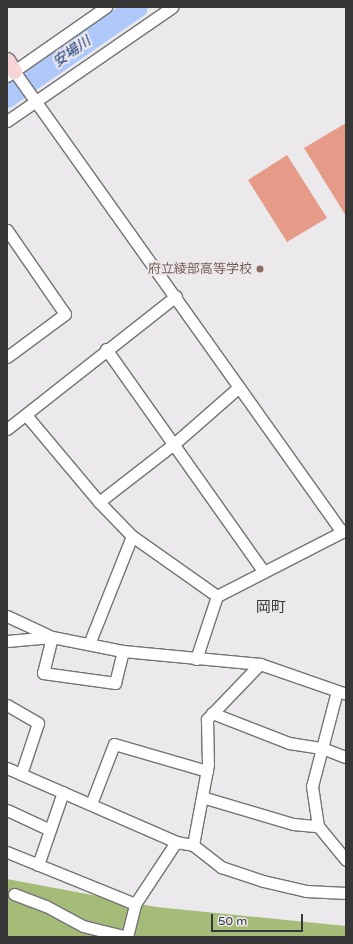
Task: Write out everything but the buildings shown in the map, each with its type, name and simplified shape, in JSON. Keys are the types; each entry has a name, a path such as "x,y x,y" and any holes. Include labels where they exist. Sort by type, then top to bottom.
{"street":[{"path":"106,7 9,69 33,99 176,296 344,531 263,571 217,596 196,659"},
{"path":"7,121 33,99 172,7"},
{"path":"7,230 65,314 7,357"},
{"path":"7,429 106,349 176,296"},
{"path":"106,349 175,443 263,571"},
{"path":"99,502 175,443 240,387"},
{"path":"26,415 99,502 132,536 217,596"},
{"path":"89,644 132,536"},
{"path":"7,616 52,637 123,651 260,664 341,692 322,748 312,786 318,826 346,860"},
{"path":"7,641 52,637"},
{"path":"52,637 44,673 115,683 123,651"},
{"path":"193,845 207,771 207,719 260,664"},
{"path":"7,705 38,723 21,774"},
{"path":"212,713 289,743 322,748 346,757"},
{"path":"91,804 114,744 207,771"},
{"path":"7,768 176,842 193,845 221,867 263,881 306,891 346,893"},
{"path":"38,865 63,792"},
{"path":"202,797 293,824 318,826"},
{"path":"7,810 50,830"},
{"path":"14,894 46,906 84,926 127,937 135,904 176,842"},
{"path":"7,852 135,904"}],"green space":[{"path":"7,879 156,907 346,926 346,937 7,937"}],"waterway":[{"name":"安場川","path":"7,97 137,7"}],"place":[{"name":"府立綾部高等学校","path":"260,269"}],"district":[{"name":"岡町","path":"271,608"}]}
